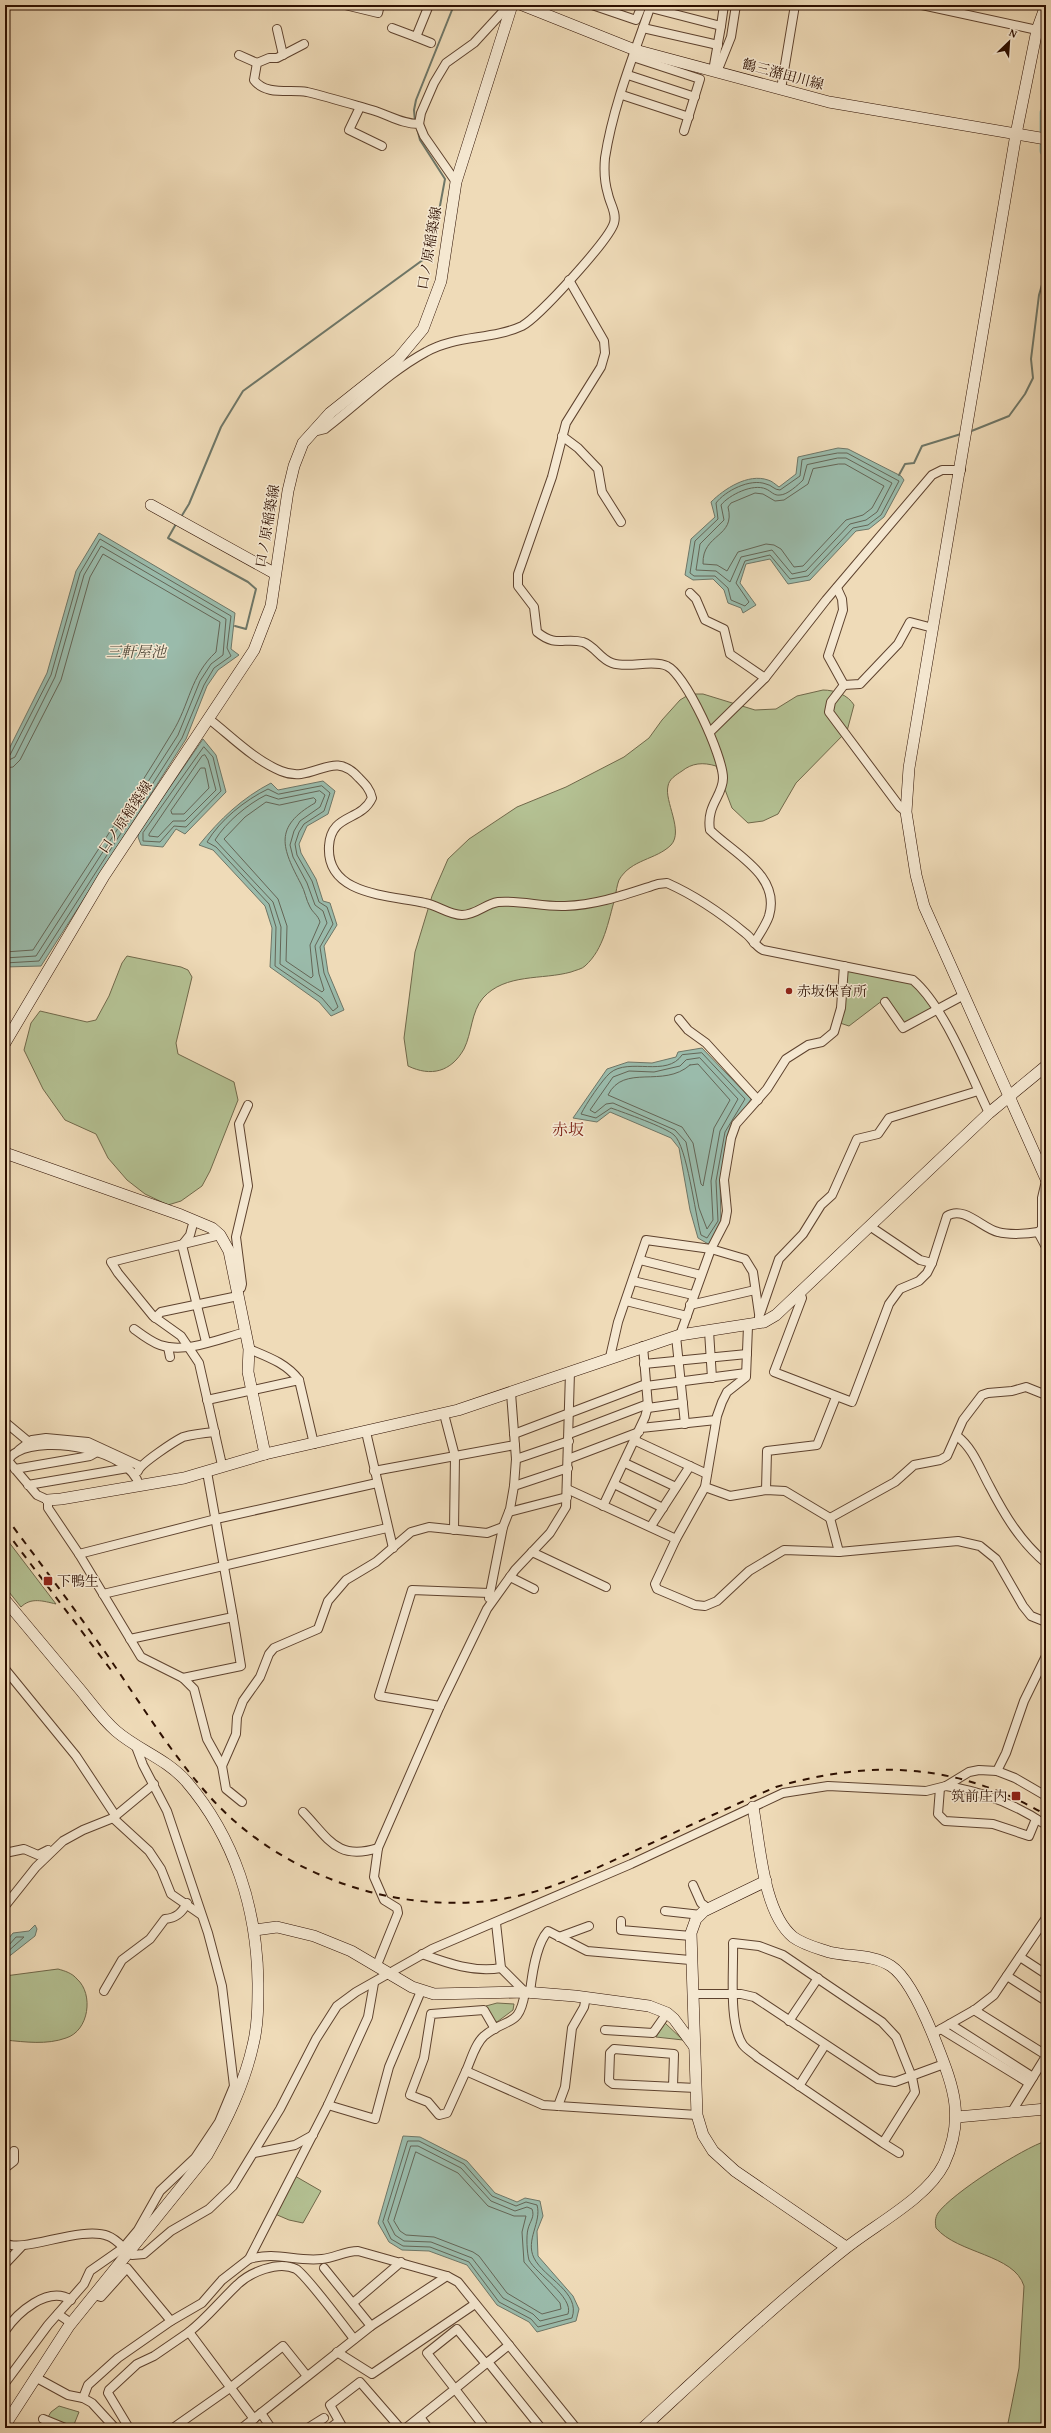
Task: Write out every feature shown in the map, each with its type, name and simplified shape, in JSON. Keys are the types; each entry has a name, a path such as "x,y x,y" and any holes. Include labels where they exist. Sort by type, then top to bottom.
{"street":[{"path":"345,5 378,13 380,5"},
{"path":"416,37 428,5"},
{"path":"456,182 424,136 419,124 421,113 434,83 446,63 474,43 509,5"},
{"name":"口ノ原稲築線","path":"5,1043 104,876 254,650 264,628 271,606 274,573 294,466 303,443 330,413 398,359 423,328 441,281 456,182 512,5"},
{"name":"鶴三潴田川線","path":"522,5 634,54 715,71 828,102 1046,139"},
{"path":"592,5 636,20 642,5"},
{"path":"715,71 724,5"},
{"path":"715,71 731,37 736,5"},
{"path":"781,89 795,5"},
{"path":"922,5 1037,30"},
{"path":"800,1292 802,1300 774,1372 852,1402 888,1304 900,1289 919,1281 932,1263 947,1216 951,1213 972,1218 997,1232 1038,1232 1042,1228 1042,1198 1046,1180 924,906 916,875 906,812 909,768 933,628 1021,134 1037,30 1046,5"},
{"path":"312,432 325,429 426,351 467,338 522,326 531,320 607,237 615,222 615,215 607,189 605,159 634,54 651,6 721,26"},
{"path":"277,28 283,55"},
{"path":"392,28 431,43"},
{"path":"643,28 718,45"},
{"path":"239,55 257,63 283,55 304,44"},
{"path":"634,54 700,79 684,131"},
{"path":"257,63 254,80 264,88 304,92 408,124 419,124"},
{"path":"628,75 695,97"},
{"path":"622,95 689,116"},
{"path":"360,108 349,130 382,146"},
{"path":"569,280 604,341 605,353 601,367 566,423 552,477 516,580 518,586 534,606 537,632 546,639 556,642 575,640 585,643 611,663 666,666 678,676 710,732 723,779 709,815 710,830 759,871 767,884 770,902 769,916 754,943"},
{"path":"562,436 578,448 598,469 602,492 621,522"},
{"path":"710,732 765,678 791,643 932,476 942,470 961,470"},
{"path":"151,505 274,573"},
{"path":"837,588 842,599 843,610 828,656 844,684"},
{"path":"690,593 696,599 705,620 724,629 730,654 765,678"},
{"path":"844,684 860,684 898,644 910,622 933,628"},
{"path":"844,684 831,702 829,712 900,807 906,812"},
{"path":"209,718 268,765 281,771 306,775 332,765 342,764 353,770 370,790 372,798 363,811 348,817 336,825 330,836 330,858 333,870 347,884 382,896 426,903 454,914 463,915 474,913 496,902 538,906 589,904 658,884 667,883 721,915 747,934 754,943 763,950 913,980 921,987 936,1008 989,1113"},
{"path":"685,1424 678,1336 687,1316 711,1249 724,1222 727,1211 724,1180 731,1138 736,1124 758,1100 786,1059 808,1045 822,1042 834,1032 840,1008 844,966"},
{"path":"885,1002 903,1028 936,1008 964,994"},
{"path":"679,1019 688,1030 706,1044 758,1100"},
{"path":"140,1466 88,1442 46,1438 29,1442 6,1459 37,1495 48,1500 61,1499 138,1480 207,1472 222,1466 265,1454 444,1414 511,1393 643,1346 678,1336 748,1326 776,1315 871,1227 989,1113 1046,1066"},
{"path":"760,1320 779,1259 803,1234 821,1205 832,1195 857,1139 878,1134 889,1118 978,1091"},
{"path":"155,1318 161,1312 197,1305 238,1293 241,1288 242,1284 236,1238 248,1186 239,1124 248,1105"},
{"path":"5,1153 194,1220 212,1228 220,1235 229,1251 238,1293 249,1348 248,1372 251,1390 265,1454"},
{"path":"182,1245 190,1235 194,1220"},
{"path":"871,1227 920,1260 932,1263"},
{"path":"1038,1232 1046,1247"},
{"path":"220,1235 111,1262 118,1274 155,1318 181,1336 199,1363 222,1466"},
{"path":"610,1357 646,1240 711,1249 745,1260 753,1272 760,1320"},
{"path":"182,1245 206,1342"},
{"path":"640,1260 701,1275"},
{"path":"633,1281 694,1295"},
{"path":"690,1305 755,1290"},
{"path":"626,1301 687,1316"},
{"path":"748,1326 746,1377 727,1392 716,1420 705,1487 676,1539 655,1584 657,1589 695,1605 705,1606 717,1601 749,1571 784,1550 839,1552 958,1541 980,1546 996,1559 1023,1606 1031,1616 1046,1622"},
{"path":"134,1330 159,1345 168,1348 189,1346 246,1332"},
{"path":"709,1331 712,1378"},
{"path":"603,1506 636,1441 648,1406 643,1346"},
{"path":"168,1348 170,1357"},
{"path":"249,1348 281,1363 291,1370 298,1380 314,1444"},
{"path":"644,1364 747,1354"},
{"path":"377,1965 398,1913 397,1908 384,1900 374,1877 378,1848 440,1706 487,1609 510,1577 559,1520 566,1506 570,1372"},
{"path":"514,1434 646,1385 746,1373"},
{"path":"207,1400 298,1380"},
{"path":"830,1518 895,1482 914,1465 940,1460 947,1456 963,1420 982,1395 1012,1391 1026,1387 1046,1395"},
{"path":"487,1609 503,1528 509,1512 514,1486 516,1459 511,1393"},
{"path":"766,1490 767,1451 817,1445 836,1397"},
{"path":"516,1459 648,1406 683,1403"},
{"path":"444,1414 455,1456 454,1530"},
{"path":"568,1459 640,1430 716,1420"},
{"path":"5,1422 29,1442"},
{"path":"138,1480 140,1466 181,1438 197,1433 215,1432"},
{"path":"366,1432 387,1528 393,1548"},
{"path":"957,1436 968,1444 1002,1510 1021,1539 1046,1563"},
{"path":"636,1441 707,1474"},
{"path":"17,1452 54,1444 97,1452 128,1468 138,1480"},
{"path":"374,1471 515,1445"},
{"path":"15,1469 90,1456 97,1452"},
{"path":"625,1463 676,1487"},
{"path":"653,1523 690,1466"},
{"path":"28,1485 128,1468"},
{"path":"514,1486 568,1468"},
{"path":"183,1678 241,1666 225,1567 207,1472"},
{"path":"79,1554 216,1519 377,1483"},
{"path":"614,1484 663,1508"},
{"path":"705,1487 730,1496 766,1490 785,1491 830,1518 839,1552"},
{"path":"509,1512 567,1493 603,1506 676,1539"},
{"path":"48,1500 48,1508 79,1554 141,1657 183,1678 194,1689 206,1739 222,1766 226,1789 242,1802"},
{"path":"103,1594 225,1567 387,1528"},
{"path":"222,1766 236,1734 237,1717 243,1701 260,1677 269,1654 274,1648 318,1629 328,1601 346,1580 376,1562 411,1532 429,1528 487,1533 503,1528"},
{"path":"532,1552 606,1588"},
{"path":"510,1577 534,1589"},
{"path":"440,1706 379,1696 412,1590 489,1593"},
{"path":"5,1600 116,1731 168,1764 186,1781 211,1816 230,1850 248,1897 254,1930 258,2007 253,2044 241,2088 226,2124 207,2155 126,2250 94,2266 71,2300 58,2314 5,2383"},
{"path":"130,1639 232,1617"},
{"path":"997,1771 1006,1753 1024,1701 1046,1656"},
{"path":"5,1669 76,1756 114,1817 149,1851 161,1869 171,1894 187,1903 201,1916"},
{"path":"5,2425 71,2323 94,2295 126,2250 160,2191 194,2158 208,2140 222,2116 234,2086 222,1986 167,1811 135,1743"},
{"path":"1036,1819 1029,1836 993,1824 945,1821 938,1814 943,1787 969,1772 979,1770 997,1771 1015,1778 1046,1796"},
{"path":"5,1906 36,1866 54,1849 84,1830 114,1817 154,1784"},
{"path":"5,2243 12,2247 22,2246 54,2237 103,2234 112,2238 135,2256 144,2254 171,2231 209,2209 233,2186 254,2153 334,2010 342,2001 422,1954 496,1923 783,1793 828,1786 912,1791 943,1787 970,1790 1036,1819 1046,1825"},
{"path":"643,2428 760,2320 846,2248 927,2188 943,2166 952,2142 957,2117 956,2099 944,2064 937,2032 907,1983 894,1967 879,1960 812,1947 793,1936 775,1915 766,1882 753,1807"},
{"path":"303,1812 340,1849 357,1853 378,1848"},
{"path":"5,1853 24,1849 38,1855 47,1850 54,1849"},
{"path":"766,1882 705,1912 696,1919 690,1936 690,1960 696,2048 697,2115 702,2135 713,2151 735,2170 846,2248"},
{"path":"693,1885 705,1912"},
{"path":"104,1991 122,1960 150,1939 165,1919 172,1919 183,1912 187,1903"},
{"path":"665,1911 705,1912"},
{"path":"622,1921 621,1930 690,1936"},
{"path":"937,2032 974,2010 994,1995 1045,1922"},
{"path":"496,1923 498,1959 501,1968 528,1992"},
{"path":"559,1937 589,1926"},
{"path":"254,1930 276,1927 296,1930 352,1951 390,1973 402,1982 421,1991 446,1995 528,1992 586,1997 649,2006 667,2013 681,2026 696,2048"},
{"path":"495,2029 484,2010 431,2014 424,2058 410,2094 428,2102 439,2115 447,2113 480,2041 495,2029 518,2016 523,2008 533,1967 540,1952 541,1940 548,1932 587,1951 690,1960"},
{"path":"883,2143 913,2098 915,2087 896,2037 889,2028 818,1978 772,1950 747,1943 733,1943 735,2019 744,2045 757,2057 883,2143 899,2153"},
{"path":"422,1954 470,1968 489,1970 501,1968"},
{"path":"1020,1957 1046,1974"},
{"path":"1007,1976 1046,2001"},
{"path":"789,2021 818,1978"},
{"path":"83,2398 88,2385 118,2358 171,2321 202,2304 222,2280 248,2259 315,2133 328,2105 368,2017 374,1983"},
{"path":"328,2105 375,2120 389,2067 421,1991"},
{"path":"692,1994 734,1994 754,1997 878,2079 895,2082 944,2064"},
{"path":"558,2106 566,2087 572,2028 584,2007 586,1997"},
{"path":"974,2010 1045,2058 1011,2113"},
{"path":"606,2030 653,2033 667,2013"},
{"path":"950,2024 1031,2080"},
{"path":"937,2032 1031,2080"},
{"path":"799,2086 825,2045"},
{"path":"673,2087 674,2054 614,2049 610,2053 609,2081 613,2084 673,2087 696,2088"},
{"path":"466,2071 537,2103 558,2106 697,2115"},
{"path":"957,2117 1046,2109"},
{"path":"254,2153 295,2145 315,2133"},
{"path":"5,2168 14,2161 14,2151"},
{"path":"5,2264 22,2246"},
{"path":"248,2259 280,2255 324,2259 349,2251 358,2250 447,2276 458,2282 576,2428"},
{"path":"353,2303 401,2262"},
{"path":"128,2428 108,2393 109,2390 137,2364 154,2356 208,2318 245,2279 256,2272 282,2266 299,2271 354,2339"},
{"path":"94,2295 101,2297 127,2268 171,2321"},
{"path":"324,2268 372,2326"},
{"path":"242,2428 354,2339 447,2276"},
{"path":"5,2331 22,2310 36,2303 55,2295 63,2295 71,2300"},
{"path":"337,2352 372,2374 475,2304"},
{"path":"58,2314 71,2323"},
{"path":"486,2428 427,2353 457,2329 541,2428"},
{"path":"189,2332 254,2419"},
{"path":"173,2428 230,2388 283,2346 307,2376"},
{"path":"406,2428 509,2346"},
{"path":"35,2377 68,2395 83,2398 92,2403 115,2428"},
{"path":"330,2428 340,2425 330,2405 360,2382 400,2428"},
{"path":"261,2413 271,2428"},
{"path":"420,2417 428,2428"},
{"path":"308,2428 324,2418"},
{"path":"43,2419 65,2428"}],"shaded area":[{"path":"823,690 841,694 848,698 854,705 847,731 796,783 778,814 763,821 748,823 732,808 716,766 698,764 686,768 673,777 668,786 669,800 675,824 674,839 671,845 658,854 630,868 619,880 601,943 597,952 584,967 571,972 513,981 492,990 479,1004 474,1016 467,1043 459,1057 453,1063 440,1070 432,1072 408,1066 404,1038 415,952 432,896 448,859 469,839 517,807 566,787 624,757 649,738 662,720 680,700 690,694 703,694 755,710 776,709 797,696"},
{"path":"127,956 181,967 188,970 192,977 176,1043 178,1054 234,1082 238,1100 210,1171 202,1186 181,1201 168,1205 145,1194 127,1180 108,1158 96,1134 65,1120 43,1089 24,1050 31,1023 40,1011 87,1022 96,1020 109,996 122,963"},
{"path":"847,969 907,982 918,987 932,1009 904,1025 887,997 849,1026 840,1023"},
{"path":"5,1537 56,1604 33,1601 21,1607 5,1587"},
{"path":"58,1969 68,1972 75,1977 86,1994 86,2012 80,2028 74,2034 66,2038 51,2042 20,2042 5,2040 5,1976"},
{"path":"497,2003 514,2004 513,2010 497,2022 494,2021 486,2006"},
{"path":"665,2023 683,2040 656,2037"},
{"path":"1046,2141 1046,2428 1007,2428 1019,2368 1024,2286 1018,2275 998,2260 958,2244 946,2237 936,2228 936,2217 945,2205 988,2172 1035,2145"},
{"path":"295,2176 321,2191 303,2223 289,2220 275,2214"},
{"path":"59,2406 79,2412 73,2427 48,2417 51,2412"}],"water":[{"path":"838,448 848,449 901,476 904,480 884,517 869,529 856,531 810,580 788,584 770,559 746,564 740,583 756,605 743,613 741,608 728,603 724,590 713,579 693,580 685,575 691,539 715,517 711,502 716,497 729,487 745,480 760,478 768,480 779,487 796,474 798,457"},
{"name":"三軒屋池","path":"99,533 235,613 231,649 239,655 218,670 207,686 186,739 41,966 5,967 5,757 47,673 76,571"},
{"path":"203,739 216,755 226,792 185,834 176,829 163,847 141,845 138,837 139,832"},
{"path":"323,781 335,791 328,814 307,826 299,844 301,853 316,879 323,901 330,903 337,925 324,946 328,972 344,1010 331,1016 319,1002 270,967 272,928 265,906 213,850 199,845 215,826 241,802 271,783 278,790"},
{"path":"702,1048 751,1099 729,1133 720,1181 721,1223 710,1245 698,1238 690,1210 679,1148 671,1138 610,1112 597,1122 573,1118 607,1069 628,1062 652,1063 676,1057 678,1052"},
{"path":"35,1925 37,1929 35,1936 7,1958 5,1971 5,1943 13,1933 29,1931"},
{"path":"403,2136 420,2137 467,2161 495,2193 517,2202 525,2198 540,2201 543,2216 537,2231 538,2256 573,2296 579,2309 576,2321 537,2332 529,2322 497,2305 467,2265 429,2251 402,2250 389,2242 378,2223"}],"waterway":[{"path":"415,122 414,110 416,100 454,5"},
{"path":"1046,113 1046,151"},
{"path":"181,517 189,504 221,427 243,391 431,254 445,179 420,140 417,128"},
{"path":"969,432 1009,416 1025,394 1033,378 1031,359 1039,295 1046,271"},
{"path":"899,475 905,464 914,463 922,446 961,434"},
{"path":"176,524 168,538 248,582 256,589 246,629 235,626"}],"railway":[{"path":"5,1516 103,1649 168,1744 211,1798 242,1827 277,1852 315,1873 356,1888 398,1898 441,1903 484,1901 526,1894 579,1876 776,1787 811,1778 846,1772 880,1770 914,1771 947,1776 980,1785 1013,1798 1046,1815"},
{"path":"5,1530 111,1670"}],"place":[{"name":"赤坂保育所","path":"789,991"},
{"name":"下鴨生","path":"48,1581"},
{"name":"筑前庄内","path":"1016,1796"}],"district":[{"name":"赤坂","path":"568,1129"}]}
